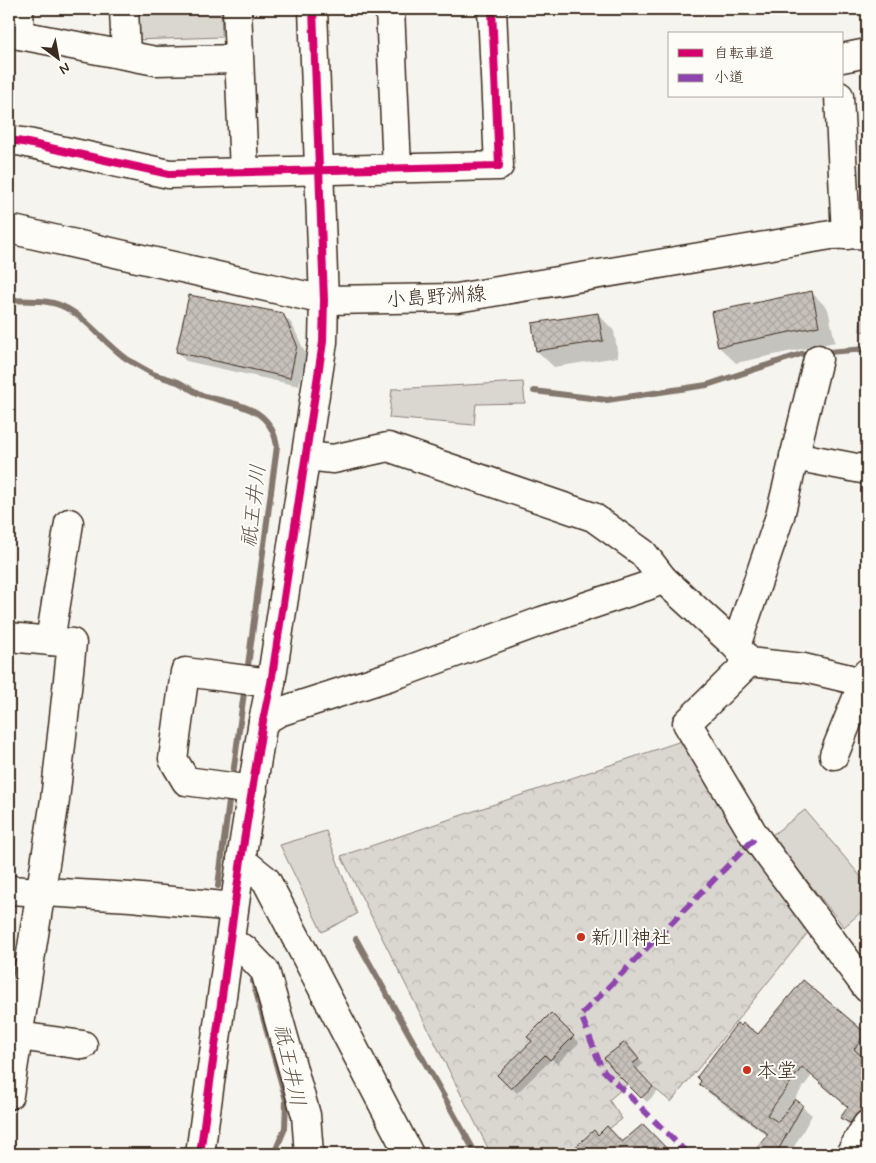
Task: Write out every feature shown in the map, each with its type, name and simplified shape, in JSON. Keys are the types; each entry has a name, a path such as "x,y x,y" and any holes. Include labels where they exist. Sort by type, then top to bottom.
{"street":[{"path":"124,9 126,55"},
{"path":"237,9 244,172"},
{"path":"200,1154 242,860 238,787 263,721 253,681 307,456 323,342 324,300 312,9"},
{"path":"390,9 397,168"},
{"path":"9,140 169,174 499,166 492,9"},
{"path":"16,25 126,55 156,61 238,59"},
{"path":"844,58 867,53"},
{"path":"839,98 857,235"},
{"name":"小島野洲線","path":"9,229 324,300 457,298 831,235 857,235"},
{"path":"818,359 780,516 742,654 687,723 754,835 867,988"},
{"path":"307,456 333,460 388,447 593,517 642,553 664,579 742,654 866,679 834,755"},
{"path":"794,456 867,470"},
{"path":"50,641 69,522"},
{"path":"263,721 279,712 400,673 542,620 664,579"},
{"path":"9,637 72,643 55,800 9,1095"},
{"path":"238,787 186,781 173,758 185,672 253,681"},
{"path":"242,860 266,880 409,1154"},
{"path":"9,890 131,897 234,907"},
{"path":"230,944 244,949 265,971 306,1115 309,1154"},
{"path":"18,1036 83,1045"}],"green space":[{"path":"134,9 221,9 222,37 134,40"},
{"path":"865,257 867,257 867,332 860,331"},
{"path":"523,382 525,403 476,404 474,425 389,418 392,389"},
{"name":"新川神社","path":"696,736 759,812 810,930 671,1102 638,1075 609,1100 622,1119 575,1154 491,1154 341,856"},
{"path":"805,810 867,884 867,907 844,927 771,836"},
{"path":"326,831 357,914 322,932 280,845"}],"building":[{"path":"812,291 819,326 718,347 711,312"},
{"path":"189,295 283,313 297,345 290,378 176,352"},
{"path":"598,313 603,341 536,351 532,323"},
{"path":"803,980 867,1034 854,1049 867,1061 867,1108 859,1112 850,1123 840,1118 848,1107 802,1067 767,1115 778,1122 795,1099 803,1105 776,1154 752,1154 768,1134 699,1084 701,1081 697,1077 737,1023 741,1026 743,1023 758,1034"},
{"path":"551,1013 574,1036 550,1060 545,1055 511,1089 497,1075 532,1041 527,1037"},
{"path":"625,1042 639,1059 632,1064 653,1087 641,1098 604,1058"},
{"path":"643,1124 672,1154 568,1154 594,1130 598,1135 607,1126 622,1142"}],"waterway":[{"name":"祇王井川","path":"9,300 42,301 62,306 87,323 127,359 153,374 178,382 202,395 249,409 259,414 267,422 273,432 277,446 247,673"},
{"path":"534,391 607,400 707,385 801,354 867,349"},
{"name":"祇王井川","path":"232,782 245,685"},
{"name":"祇王井川","path":"218,886 230,794"},
{"path":"356,939 476,1154"},
{"name":"祇王井川","path":"253,981 286,1100 285,1128 274,1154"}],"marked path":[{"path":"688,1154 602,1069 581,1015 756,837"}],"cycle path":[{"path":"200,1154 241,860 263,721 271,683 323,342 324,300 313,9"},
{"path":"9,140 169,174 499,166 492,9"}],"place":[{"name":"新川神社","path":"581,937"},
{"name":"本堂","path":"747,1070"}]}
